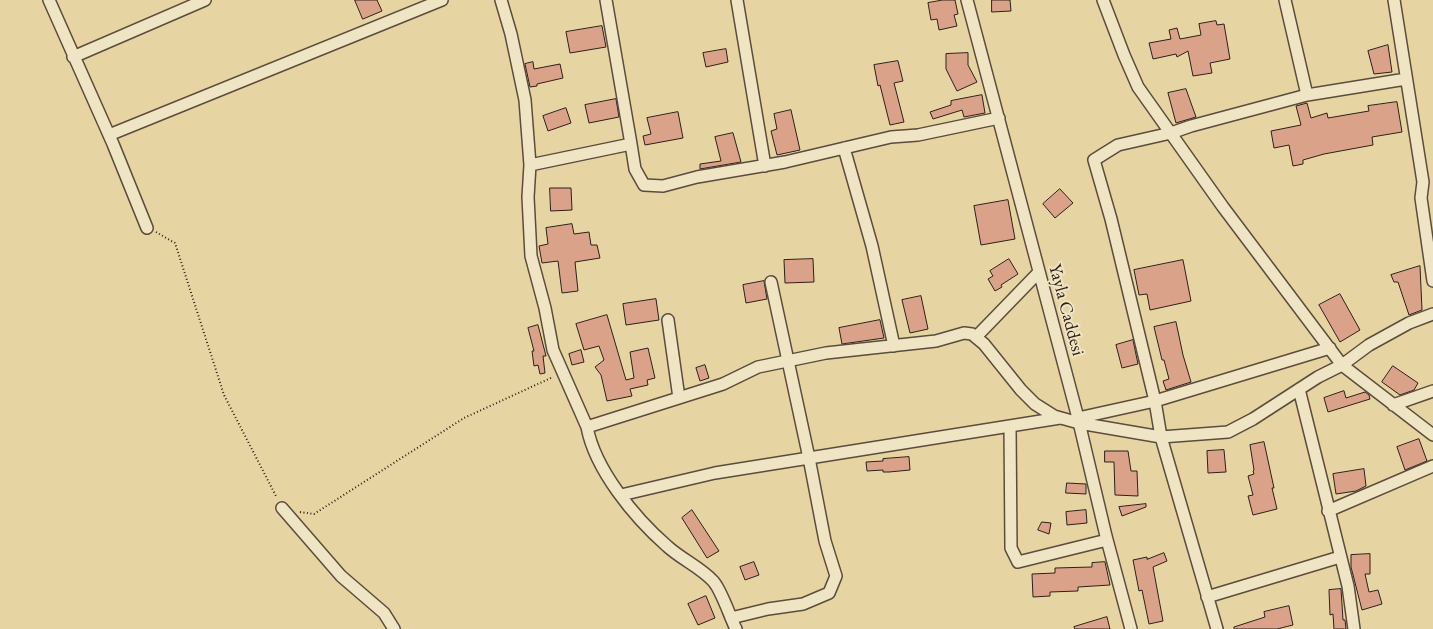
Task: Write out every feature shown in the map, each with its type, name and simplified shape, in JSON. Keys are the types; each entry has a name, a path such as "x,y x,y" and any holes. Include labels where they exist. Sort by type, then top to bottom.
{"street":[{"path":"49,0 109,135 147,228"},
{"path":"73,57 205,0"},
{"path":"109,135 442,0"},
{"path":"501,0 511,34 525,100 530,165 528,197 531,256 545,308 553,350 587,427 596,453 608,476 641,520 668,547 715,582 736,629"},
{"path":"606,0 635,169 644,185 663,186 697,177 765,166 891,138 918,135 999,118"},
{"path":"737,0 765,166"},
{"name":"Yayla Caddesi","path":"967,0 1078,421 1130,629"},
{"path":"1104,0 1138,87 1223,206 1342,365 1433,435"},
{"path":"1285,0 1307,95"},
{"path":"1394,0 1406,79 1428,182 1421,198 1433,281"},
{"path":"1216,629 1161,438 1156,401 1111,219 1094,160 1118,145 1171,133 1307,95 1406,79"},
{"path":"530,165 632,144"},
{"path":"844,148 872,246 894,346"},
{"path":"976,338 1038,273"},
{"path":"731,618 768,609 803,604 829,592 836,576 825,541 789,360 771,282"},
{"path":"587,427 723,384 758,367 826,353 936,341 964,333 972,334 984,344 1021,390 1035,404 1054,416 1161,438 1228,432 1253,419 1318,376 1342,365 1370,345 1409,323 1433,314"},
{"path":"668,320 679,398"},
{"path":"1078,421 1156,401 1330,348"},
{"path":"1299,389 1348,586 1354,629"},
{"path":"1393,405 1433,391"},
{"path":"621,495 715,473 1060,418"},
{"path":"1010,426 1011,548 1018,562 1107,540"},
{"path":"1328,511 1433,466"},
{"path":"282,508 341,576 384,613 394,629"},
{"path":"1207,597 1340,557"}],"path":[{"path":"147,228 175,244 224,395 282,508 314,514 464,418 564,372"}],"building":[{"path":"355,0 377,0 382,11 363,19"},
{"path":"955,0 958,14 954,15 957,26 939,30 937,19 931,20 928,3"},
{"path":"992,0 1010,0 1011,11 992,12"},
{"path":"1216,21 1217,25 1224,24 1230,59 1210,63 1212,73 1193,76 1188,51 1177,57 1176,54 1153,59 1149,43 1171,39 1169,30 1177,28 1180,39 1201,35 1199,24"},
{"path":"602,26 606,47 570,53 566,32"},
{"path":"1388,45 1392,72 1374,74 1368,51"},
{"path":"726,49 728,62 706,67 703,53"},
{"path":"968,53 968,65 977,82 957,91 946,69 946,54"},
{"path":"898,61 903,81 894,83 904,122 890,125 880,85 878,86 874,65"},
{"path":"533,62 534,69 560,64 563,78 530,87 525,64"},
{"path":"1186,89 1196,117 1176,123 1168,93"},
{"path":"982,95 985,113 964,117 962,110 933,119 930,112 951,105 951,101"},
{"path":"616,99 619,117 589,123 585,105"},
{"path":"1397,102 1402,132 1372,137 1373,145 1324,154 1303,160 1303,164 1293,166 1289,145 1274,148 1271,131 1301,125 1296,106 1307,103 1311,118 1327,113 1328,118 1369,111 1368,106"},
{"path":"566,108 571,123 548,131 543,116"},
{"path":"791,110 800,150 777,155 771,131 777,129 774,114"},
{"path":"678,112 683,138 645,145 643,136 651,134 647,118"},
{"path":"733,133 741,162 700,169 700,164 721,161 715,137"},
{"path":"550,188 571,188 572,210 551,211"},
{"path":"1060,189 1073,203 1055,218 1043,204"},
{"path":"1008,200 1015,239 981,245 974,206"},
{"path":"572,224 574,234 589,232 591,245 597,245 600,258 575,262 578,291 562,293 558,261 542,263 539,246 548,244 546,228"},
{"path":"813,259 814,282 785,283 784,260"},
{"path":"1009,259 1018,274 995,291 988,279 993,276 990,271"},
{"path":"1183,260 1191,301 1150,310 1147,294 1139,295 1134,270"},
{"path":"1420,266 1422,310 1409,315 1398,282 1394,282 1391,275"},
{"path":"764,281 767,299 746,303 743,285"},
{"path":"1340,294 1360,330 1340,342 1319,305"},
{"path":"921,296 928,329 910,333 902,300"},
{"path":"656,299 659,320 626,325 623,304"},
{"path":"607,315 626,380 634,378 630,352 648,348 655,378 647,380 648,385 630,389 632,396 607,401 601,375 595,367 604,360 599,346 584,350 576,324"},
{"path":"880,320 884,338 842,344 839,328"},
{"path":"1176,322 1191,382 1166,390 1163,381 1169,379 1154,327"},
{"path":"538,325 546,356 543,356 545,373 540,374 538,365 534,366 532,351 534,351 528,328"},
{"path":"1133,340 1138,364 1122,368 1116,345"},
{"path":"581,350 584,362 572,365 569,354"},
{"path":"705,365 709,378 700,381 696,368"},
{"path":"1393,366 1418,383 1414,390 1400,395 1382,382"},
{"path":"1344,391 1346,398 1365,392 1369,395 1370,399 1328,412 1324,398"},
{"path":"1419,439 1427,461 1405,470 1397,447"},
{"path":"1264,442 1277,509 1253,515 1248,496 1253,495 1248,476 1254,474 1250,445"},
{"path":"1224,450 1226,472 1208,473 1207,451"},
{"path":"1105,451 1128,451 1131,471 1137,471 1138,496 1115,495 1114,462 1105,462"},
{"path":"909,457 910,470 889,472 883,472 883,470 867,471 866,462"},
{"path":"1364,469 1366,486 1356,491 1336,494 1333,474"},
{"path":"1067,483 1086,484 1086,494 1066,493"},
{"path":"1146,504 1146,507 1122,516 1119,507"},
{"path":"692,510 719,551 707,558 682,518"},
{"path":"1086,510 1087,523 1067,525 1066,512"},
{"path":"1042,522 1051,523 1049,534 1038,530"},
{"path":"1164,553 1167,561 1153,567 1163,621 1149,624 1142,590 1139,591 1133,560 1147,557 1147,559"},
{"path":"1370,554 1370,574 1365,574 1369,592 1378,590 1382,604 1362,610 1351,567 1351,555"},
{"path":"754,562 759,575 745,580 740,567"},
{"path":"1105,562 1110,585 1078,587 1078,591 1050,592 1050,596 1033,597 1032,574 1055,573 1055,568 1092,567 1092,563"},
{"path":"1341,589 1343,620 1345,620 1346,629 1334,629 1333,614 1330,615 1329,590"},
{"path":"706,596 715,618 698,625 688,604"},
{"path":"1289,606 1293,625 1277,629 1234,629 1234,627 1265,617 1264,612"},
{"path":"1107,617 1110,629 1075,629 1074,627"}]}
